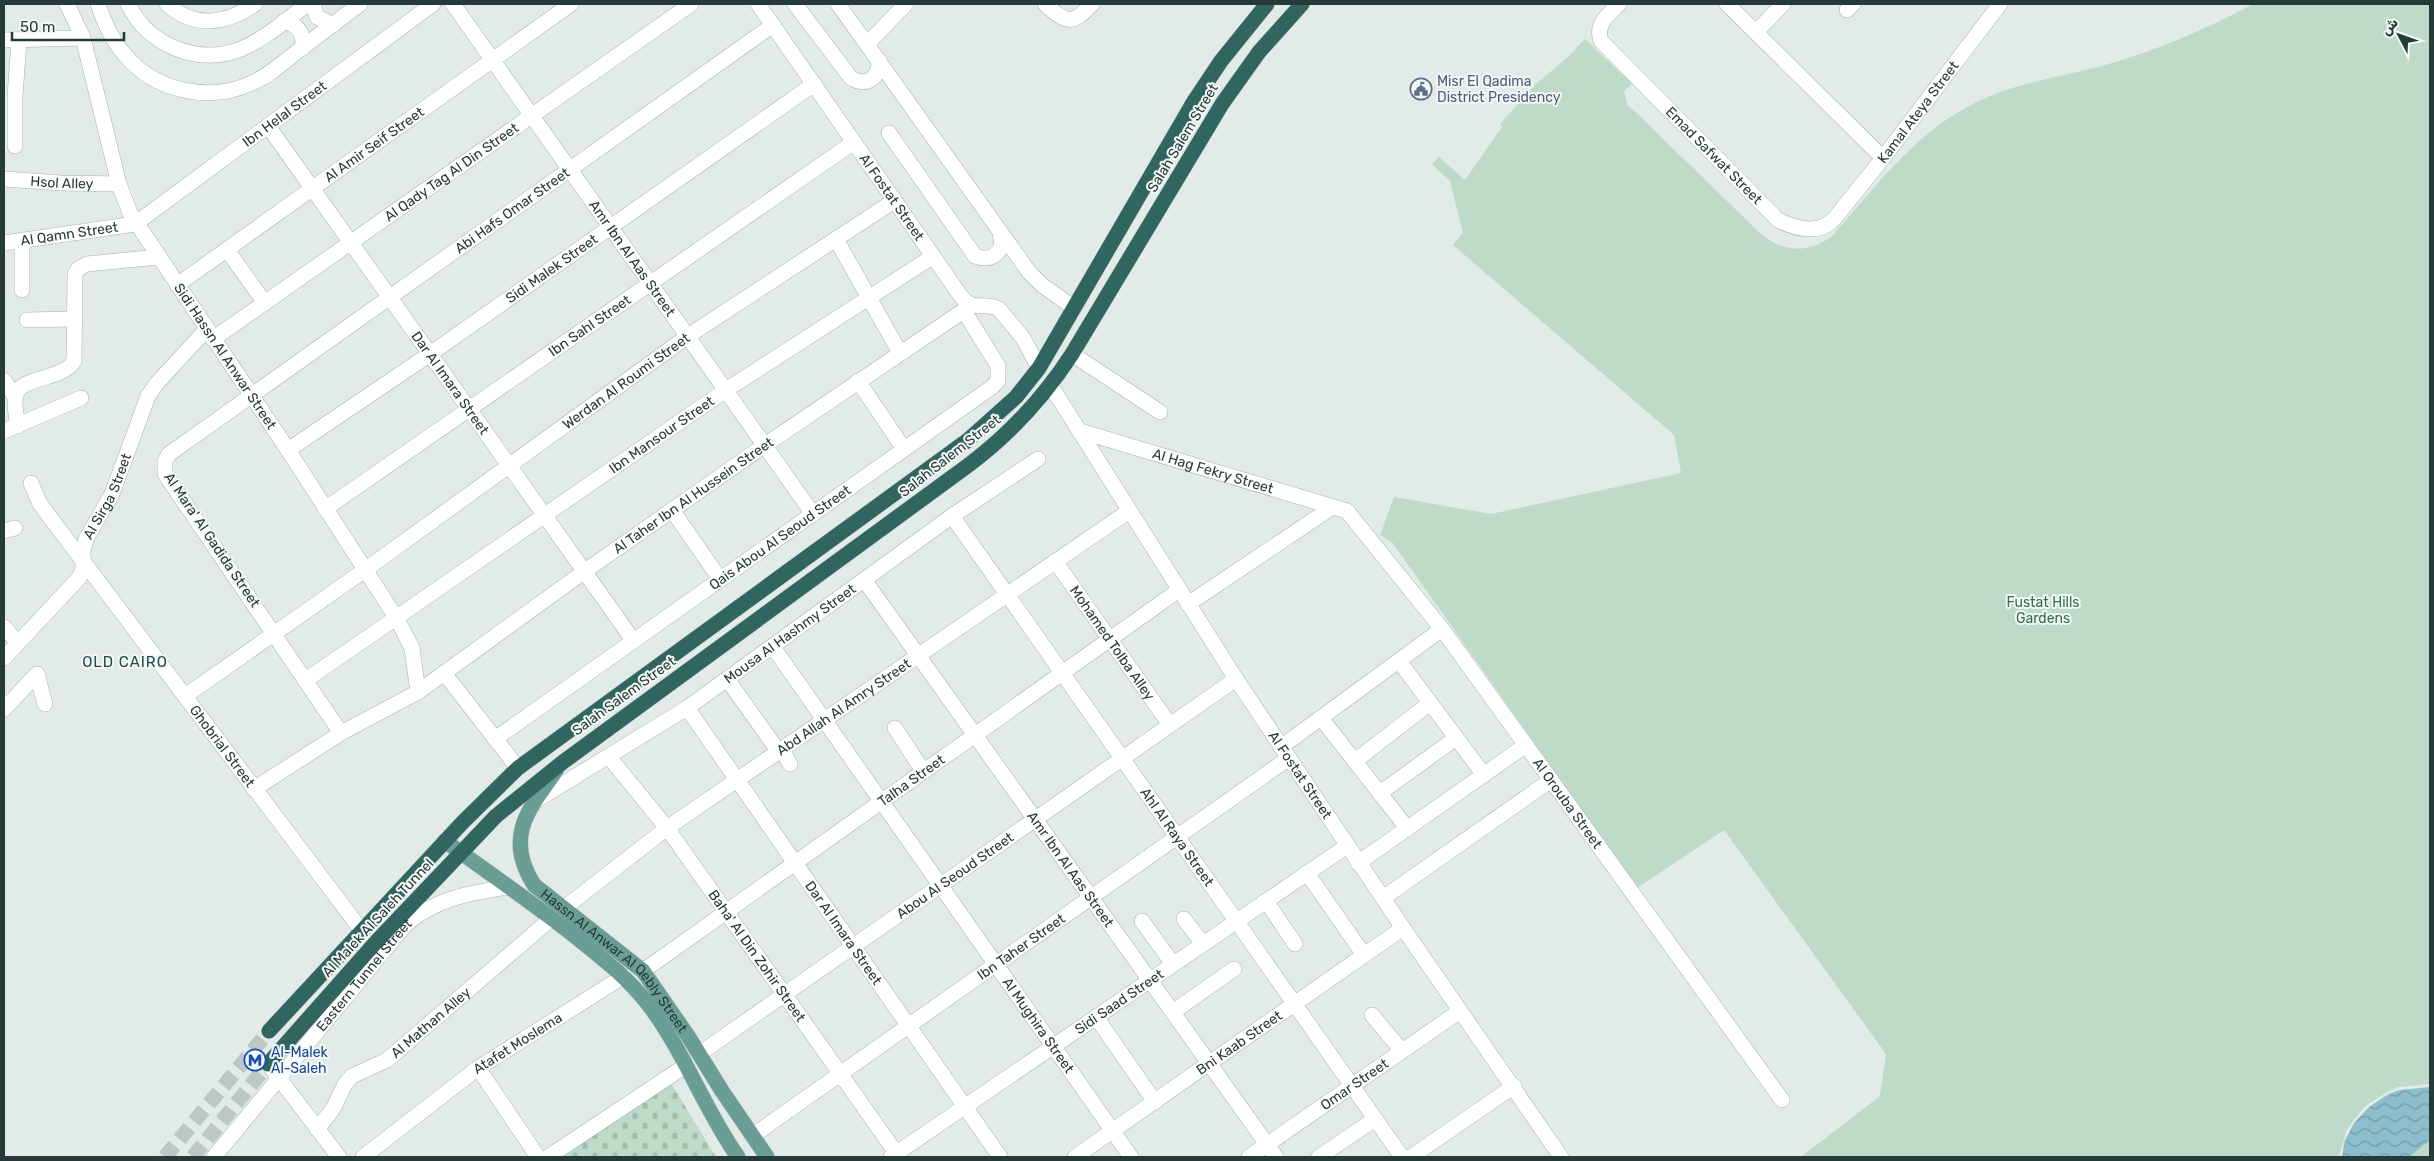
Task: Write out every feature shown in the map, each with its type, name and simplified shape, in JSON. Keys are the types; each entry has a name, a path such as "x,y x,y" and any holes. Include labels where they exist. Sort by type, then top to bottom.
{"highway":[{"name":"Salah Salem Street","path":"504,781 518,768 968,440 1016,397 1039,368 1193,103 1221,61 1267,4"},
{"name":"Salah Salem Street","path":"516,798 562,762 970,464 1007,434 1051,386 1072,354 1222,104 1259,52 1302,4"},
{"name":"Al Malek Al Saleh Tunnel","path":"270,1030 445,841 504,781"},
{"name":"Al Malek Al Saleh Tunnel","path":"268,1064 381,944 462,853 516,798"}],"main road":[{"name":"Hassn Al Anwar Al Qebly Street","path":"562,762 535,801 521,828 520,858 534,885 557,914 624,976 649,1006 713,1118 738,1157"},
{"name":"Hassn Al Anwar Al Qebly Street","path":"445,841 508,887 557,914 643,971 767,1157"}],"street":[{"name":"Sidi Hassn Al Anwar Street","path":"67,4 83,38 118,184 136,224 288,450 397,619 412,648 418,692"},
{"path":"98,4 115,42 135,66 161,83 191,92 222,92 252,83 266,76 360,4"},
{"path":"128,4 135,18 156,39 170,46 193,53 216,54 241,49 308,4"},
{"path":"167,4 182,15 202,21 222,20 243,7"},
{"path":"313,4 317,17 333,25"},
{"name":"Ibn Helal Street","path":"136,224 433,4"},
{"name":"Amr Ibn Al Aas Street","path":"453,4 813,514"},
{"name":"Al Amir Seif Street","path":"177,285 571,4"},
{"name":"Al Qady Tag Al Din Street","path":"210,335 265,303 691,4"},
{"name":"Al Fostat Street","path":"758,4 968,308"},
{"path":"795,4 851,78 861,82 872,79 880,69 879,60"},
{"path":"838,4 1035,279 1074,308"},
{"path":"867,44 906,4"},
{"path":"1044,4 1057,15 1067,20 1078,18 1092,4"},
{"name":"Emad Safwat Street","path":"1619,4 1600,25 1599,33 1606,46 1778,220 1789,226 1808,230 1829,225 1834,219"},
{"path":"1727,4 1884,158"},
{"path":"1756,32 1783,4"},
{"name":"Kamal Ateya Street","path":"1834,219 1884,158 2000,4"},
{"path":"284,21 299,30 302,48"},
{"name":"Abi Hafs Omar Street","path":"251,395 773,25"},
{"path":"15,146 9,96 11,41 83,38"},
{"name":"Sidi Malek Street","path":"288,450 430,354 814,84"},
{"name":"Dar Al Imara Street","path":"268,126 634,640"},
{"path":"889,133 975,256 982,259 995,256 1002,245 1000,232"},
{"name":"Ibn Sahl Street","path":"325,509 854,142"},
{"name":"Hsol Alley","path":"4,179 118,184"},
{"name":"Werdan Al Roumi Street","path":"365,570 688,336 894,201"},
{"name":"Al Qamn Street","path":"4,244 136,224"},
{"path":"22,240 22,290"},
{"path":"836,240 900,353"},
{"path":"227,250 265,303"},
{"path":"11,428 15,397 23,386 66,371 71,366 75,355 75,274 81,266 158,257"},
{"name":"Ibn Mansour Street","path":"306,680 397,619 726,390 932,257"},
{"path":"968,308 994,307 999,309 1023,338 1039,368"},
{"name":"Al Taher Ibn Al Hussein Street","path":"254,789 342,733 418,692 585,571 765,445 968,308"},
{"name":"Qais Abou Al Seoud Street","path":"495,739 992,388 998,381 998,366 968,308"},
{"path":"27,320 75,319"},
{"name":"Al Sirga Street","path":"4,658 79,578 83,570 86,539 112,494 148,396 157,383 210,335"},
{"path":"1072,354 1160,412"},
{"path":"4,380 15,397"},
{"path":"858,381 904,449"},
{"name":"Al Fostat Street","path":"1051,386 1179,590 1285,753 1358,863 1562,1157"},
{"name":"Al Mara' Al Gadida Street","path":"251,395 169,454 164,468 165,474 275,633"},
{"path":"11,428 81,398"},
{"name":"Al Hag Fekry Street","path":"1080,430 1330,508 1347,511"},
{"name":"Mousa Al Hashmy Street","path":"535,801 687,708 865,581 952,516 1038,459"},
{"name":"Ghobrial Street","path":"31,483 40,504 362,931"},
{"path":"1188,604 1330,508"},
{"path":"672,510 720,579"},
{"name":"Abd Allah Al Amry Street","path":"557,914 667,828 1129,510"},
{"name":"Al Orouba Street","path":"1347,511 1442,629 1782,1100"},
{"name":"Ahl Al Raya Street","path":"952,516 1402,1157"},
{"name":"Mohamed Tolba Alley","path":"1056,561 1170,725"},
{"path":"185,696 365,570"},
{"name":"Amr Ibn Al Aas Street","path":"865,581 1276,1157"},
{"name":"Talha Street","path":"643,971 1179,590"},
{"path":"4,627 17,642"},
{"name":"Ibn Taher Street","path":"752,1136 1177,836 1285,753 1322,718 1442,629"},
{"path":"275,633 342,733"},
{"name":"Al Mughira Street","path":"773,647 1132,1157"},
{"path":"1399,661 1484,775"},
{"path":"444,673 518,768"},
{"path":"4,709 37,674 45,704"},
{"path":"728,679 790,764"},
{"name":"Abou Al Seoud Street","path":"699,1054 854,948 1236,679"},
{"path":"1355,761 1430,702"},
{"name":"Dar Al Imara Street","path":"687,708 1000,1157"},
{"path":"1322,718 1407,828"},
{"path":"895,728 924,771"},
{"path":"1380,793 1456,738"},
{"path":"1358,863 1526,745"},
{"name":"Baha' Al Din Zohir Street","path":"609,757 667,828 840,1073 896,1156"},
{"path":"1383,898 1551,780"},
{"name":"Sidi Saad Street","path":"896,1156 1347,846"},
{"path":"1307,873 1364,955"},
{"name":"Eastern Tunnel Street","path":"214,1157 381,944 422,910 435,903 508,887"},
{"path":"1266,901 1295,944"},
{"name":"Al Mathan Alley","path":"317,1129 333,1109 344,1084 352,1076 387,1060 557,914"},
{"path":"1184,919 1203,944"},
{"path":"1142,921 1173,964"},
{"name":"Bni Kaab Street","path":"1078,1156 1403,928"},
{"path":"1173,1012 1234,968"},
{"name":"Atafet Moslema","path":"538,1157 478,1068 624,976"},
{"name":"Omar Street","path":"1248,1157 1460,1011"},
{"path":"1372,1015 1402,1051"},
{"path":"1096,1017 1155,1102"},
{"path":"268,1064 339,1157"},
{"path":"548,1157 685,1066"},
{"path":"363,1157 403,1128 478,1068"},
{"path":"1412,1157 1514,1086"},
{"path":"1319,1157 1375,1119"}],"green space":[{"name":"Fustat Hills Gardens","path":"2253,4 2430,4 2430,1157 1801,1157 1880,1096 1886,1054 1724,830 1637,888 1392,542 1380,535 1394,497 1491,514 1681,473 1674,435 1453,245 1463,233 1450,181 1432,164 1439,157 1465,180 1502,127 1500,124 1536,84 1568,57 1585,39 1632,84 1624,91 1627,104 1762,235 1788,248 1806,248 1824,242 1832,236 1879,182 1912,148 1948,118 1969,106 2018,86 2102,66 2141,54 2217,23"},
{"path":"668,1078 716,1157 548,1157"}],"water":[{"path":"2411,1087 2430,1087 2430,1140 2409,1157 2342,1157 2344,1144 2349,1132 2364,1111 2386,1096"}],"pier":[{"path":"2430,1084 2430,1087 2399,1090 2388,1094 2369,1107 2354,1123 2344,1142 2342,1157 2339,1157 2346,1131 2367,1105 2398,1087"}],"tunnel":[{"path":"165,1157 269,1031"},
{"path":"193,1157 268,1064"}],"place":[{"name":"Misr El Qadima District Presidency","path":"1421,89"},
{"name":"Al-Malek Al-Saleh","path":"255,1060"}],"district":[{"name":"OLD CAIRO","path":"125,662"}]}
